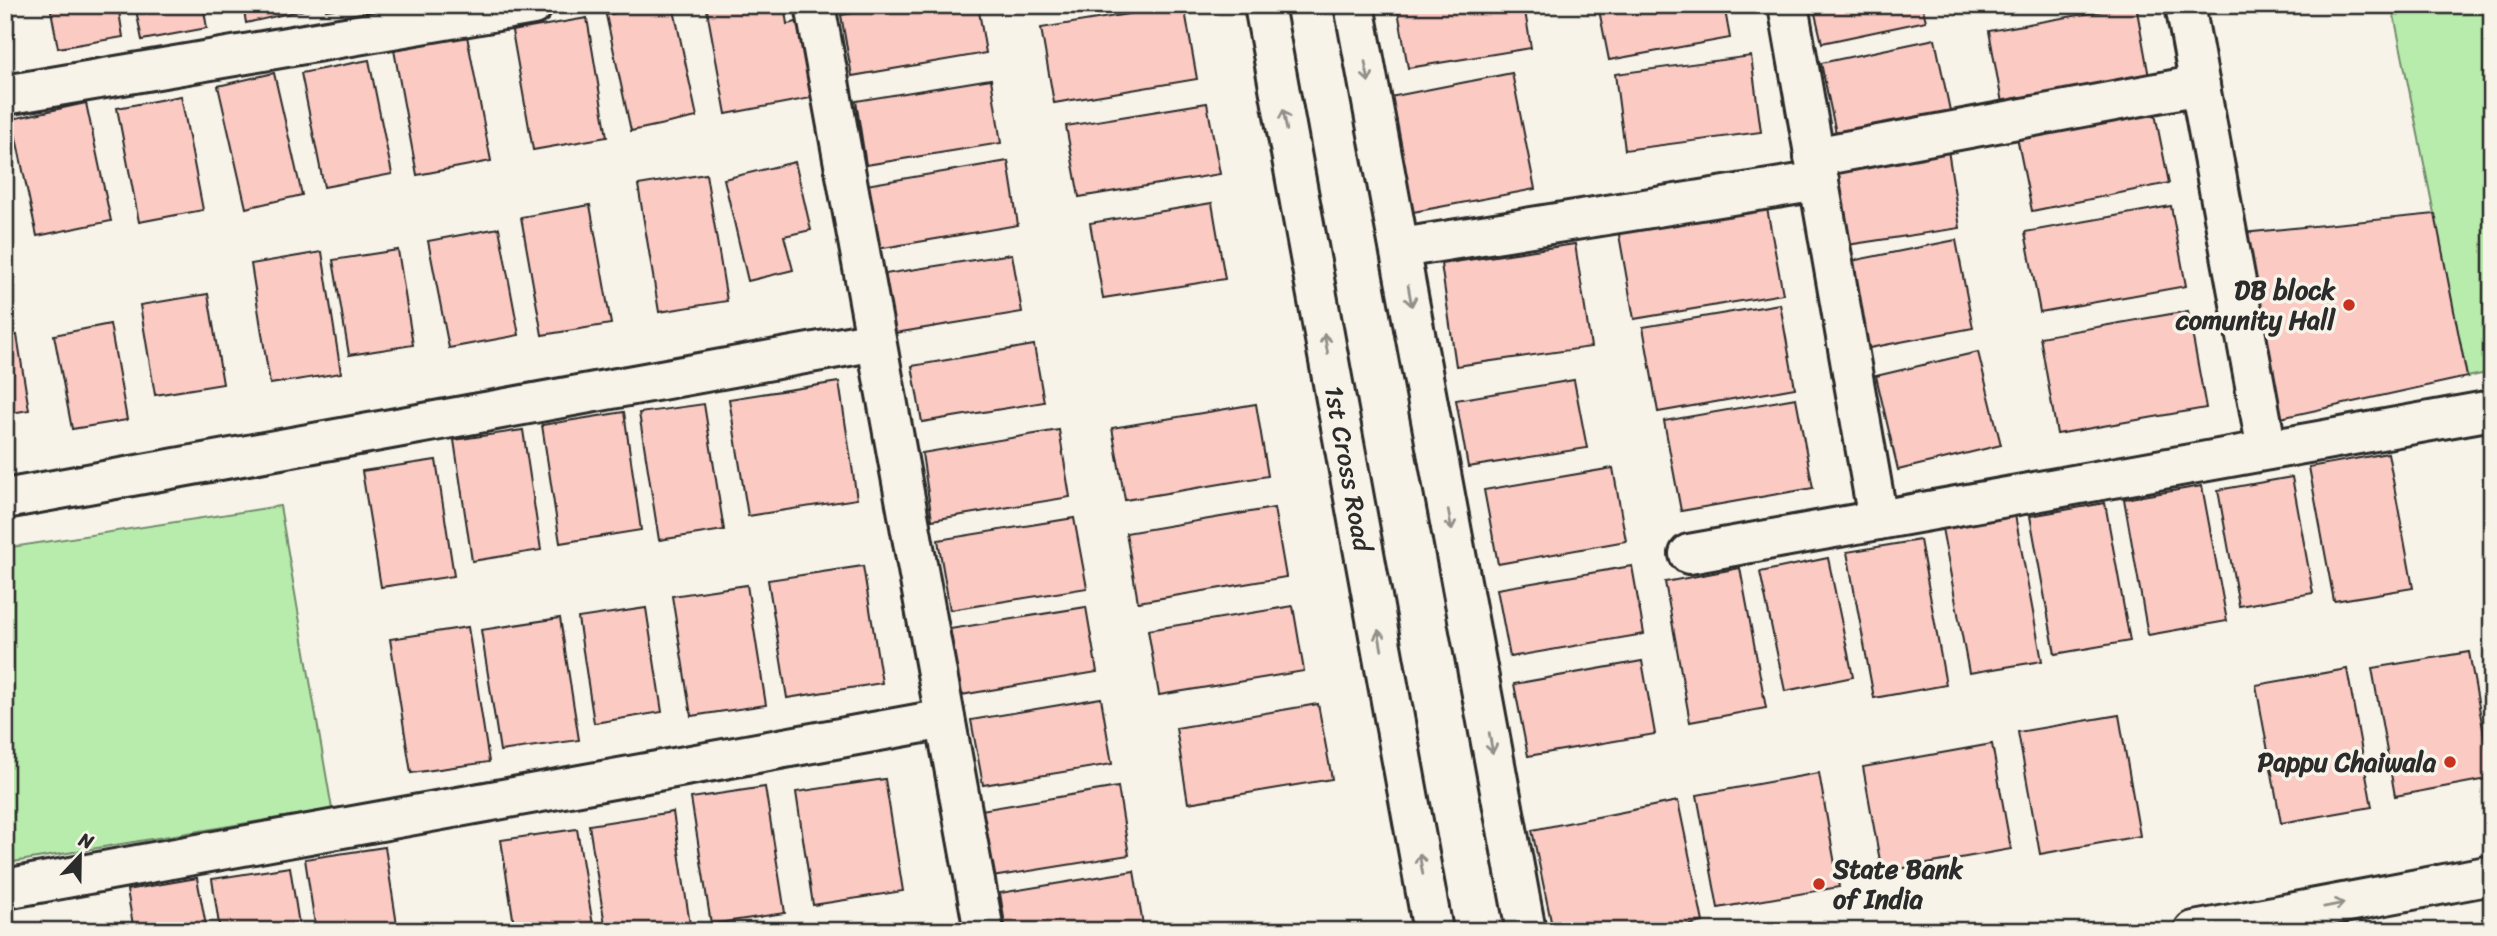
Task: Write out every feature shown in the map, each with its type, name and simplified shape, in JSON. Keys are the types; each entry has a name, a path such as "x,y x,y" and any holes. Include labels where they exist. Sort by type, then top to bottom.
{"street":[{"path":"5,95 533,5"},
{"path":"816,5 984,931"},
{"name":"1st Cross Road","path":"1264,5 1433,931"},
{"path":"1354,5 1526,931"},
{"path":"1788,5 1878,520"},
{"path":"2185,5 2267,450"},
{"path":"1401,248 1816,169 2200,85"},
{"path":"5,499 876,341"},
{"path":"1689,554 2492,410"},
{"path":"5,889 945,719"},
{"path":"2194,931 2492,875"}],"green space":[{"path":"2392,5 2492,5 2492,372 2467,377"},
{"path":"280,506 332,809 13,862 5,823 5,548"}],"building":[{"path":"50,5 118,5 123,37 58,48"},
{"path":"135,5 203,5 207,28 142,40"},
{"path":"243,5 302,5 303,10 246,23"},
{"path":"325,5 360,5 326,10"},
{"path":"654,5 673,5 697,117 631,131 606,15"},
{"path":"706,5 784,5 787,24 806,20 821,96 726,114"},
{"path":"900,5 978,5 986,53 852,76 841,15"},
{"path":"1032,5 1067,5 1033,11"},
{"path":"1184,5 1197,79 1054,103 1041,28"},
{"path":"1397,5 1524,5 1531,48 1408,68"},
{"path":"1598,5 1724,5 1730,38 1609,60"},
{"path":"1813,5 1922,5 1926,21 1822,43"},
{"path":"1983,5 2029,5 1984,13"},
{"path":"2136,5 2151,88 2004,114 1989,31"},
{"path":"587,18 607,137 533,150 512,31"},
{"path":"5,24 13,61 5,63"},
{"path":"467,36 491,161 417,175 394,50"},
{"path":"1935,39 1953,125 1839,147 1821,63"},
{"path":"1751,56 1761,132 1625,150 1615,74"},
{"path":"369,60 392,174 324,187 301,73"},
{"path":"274,73 302,195 246,208 218,86"},
{"path":"1512,73 1535,189 1413,212 1390,97"},
{"path":"991,79 1001,143 866,165 856,101"},
{"path":"181,96 203,210 139,222 117,108"},
{"path":"86,103 111,221 37,236 12,119"},
{"path":"1207,103 1220,174 1079,197 1066,126"},
{"path":"2153,104 2169,183 2032,211 2016,132"},
{"path":"1948,150 1960,228 1840,246 1828,168"},
{"path":"1008,161 1018,225 877,249 866,185"},
{"path":"795,162 811,230 784,236 793,270 748,281 724,179"},
{"path":"706,174 727,301 659,312 638,185"},
{"path":"1212,203 1225,279 1103,298 1090,223"},
{"path":"1766,203 1783,294 1634,319 1618,229"},
{"path":"590,205 611,324 542,335 521,217"},
{"path":"2171,206 2186,286 2040,312 2025,232"},
{"name":"DB block comunity Hall","path":"2435,214 2467,377 2267,421 2233,234"},
{"path":"499,228 519,335 449,348 428,241"},
{"path":"1956,240 1973,328 1864,349 1846,262"},
{"path":"1575,244 1591,347 1456,366 1441,264"},
{"path":"398,250 413,345 349,355 333,260"},
{"path":"322,252 341,373 270,384 251,264"},
{"path":"1012,254 1022,312 895,333 885,274"},
{"path":"208,294 223,384 155,395 140,305"},
{"path":"1780,304 1795,388 1658,412 1643,327"},
{"path":"2188,311 2206,408 2057,434 2040,337"},
{"path":"110,324 127,420 72,429 54,335"},
{"path":"17,335 29,410 5,414 5,337"},
{"path":"1034,345 1044,402 922,422 912,366"},
{"path":"1978,352 2001,445 1898,470 1876,376"},
{"path":"1574,380 1587,448 1468,467 1456,400"},
{"path":"839,382 857,499 748,516 729,399"},
{"path":"1796,398 1813,488 1681,511 1664,421"},
{"path":"704,404 724,530 659,540 639,413"},
{"path":"1256,404 1268,476 1125,500 1112,428"},
{"path":"624,412 641,530 560,543 542,425"},
{"path":"523,430 541,550 472,561 454,440"},
{"path":"1059,430 1070,497 932,520 922,453"},
{"path":"2388,453 2413,588 2334,601 2309,467"},
{"path":"436,460 454,576 381,587 362,471"},
{"path":"1613,468 1626,541 1498,564 1484,490"},
{"path":"2292,477 2313,593 2239,606 2218,490"},
{"path":"2202,486 2227,621 2148,635 2124,499"},
{"path":"2105,503 2130,641 2055,654 2030,516"},
{"path":"1274,508 1286,577 1138,602 1126,533"},
{"path":"2015,515 2042,661 1969,673 1942,528"},
{"path":"1074,518 1087,588 950,610 938,540"},
{"path":"1920,540 1946,685 1874,698 1847,552"},
{"path":"1828,558 1853,677 1785,691 1760,572"},
{"path":"863,566 882,683 787,698 768,580"},
{"path":"1632,566 1644,634 1510,657 1497,589"},
{"path":"1740,568 1766,708 1690,722 1665,582"},
{"path":"747,585 766,705 691,716 672,596"},
{"path":"1293,606 1304,671 1159,695 1148,630"},
{"path":"1086,607 1097,672 961,695 950,629"},
{"path":"646,608 662,712 594,723 578,618"},
{"path":"560,618 579,740 500,751 481,630"},
{"path":"468,627 489,762 411,773 390,639"},
{"path":"2469,652 2492,778 2395,796 2372,668"},
{"path":"1642,661 1655,734 1528,756 1514,684"},
{"path":"2347,669 2372,807 2281,823 2256,685"},
{"path":"1101,698 1112,764 983,785 971,720"},
{"path":"1318,704 1332,779 1188,803 1176,728"},
{"path":"2119,715 2140,836 2040,854 2018,732"},
{"path":"1992,744 2011,849 1882,872 1863,767"},
{"path":"1819,773 1839,887 1718,908 1697,795"},
{"path":"885,779 903,891 813,905 796,792"},
{"path":"765,787 785,913 711,924 691,798"},
{"path":"1118,787 1129,855 992,877 981,810"},
{"path":"1678,801 1703,922 1658,931 1553,931 1532,830"},
{"path":"673,812 691,931 606,931 589,825"},
{"path":"577,829 594,931 515,931 501,840"},
{"path":"385,847 398,931 316,931 305,859"},
{"path":"290,867 300,931 220,931 212,879"},
{"path":"1134,871 1144,931 1006,931 1000,893"},
{"path":"197,878 207,931 134,931 127,890"}],"place":[{"name":"DB block comunity Hall","path":"2349,305"},
{"name":"Pappu Chaiwala","path":"2450,762"},
{"name":"State Bank of India","path":"1819,884"}]}
